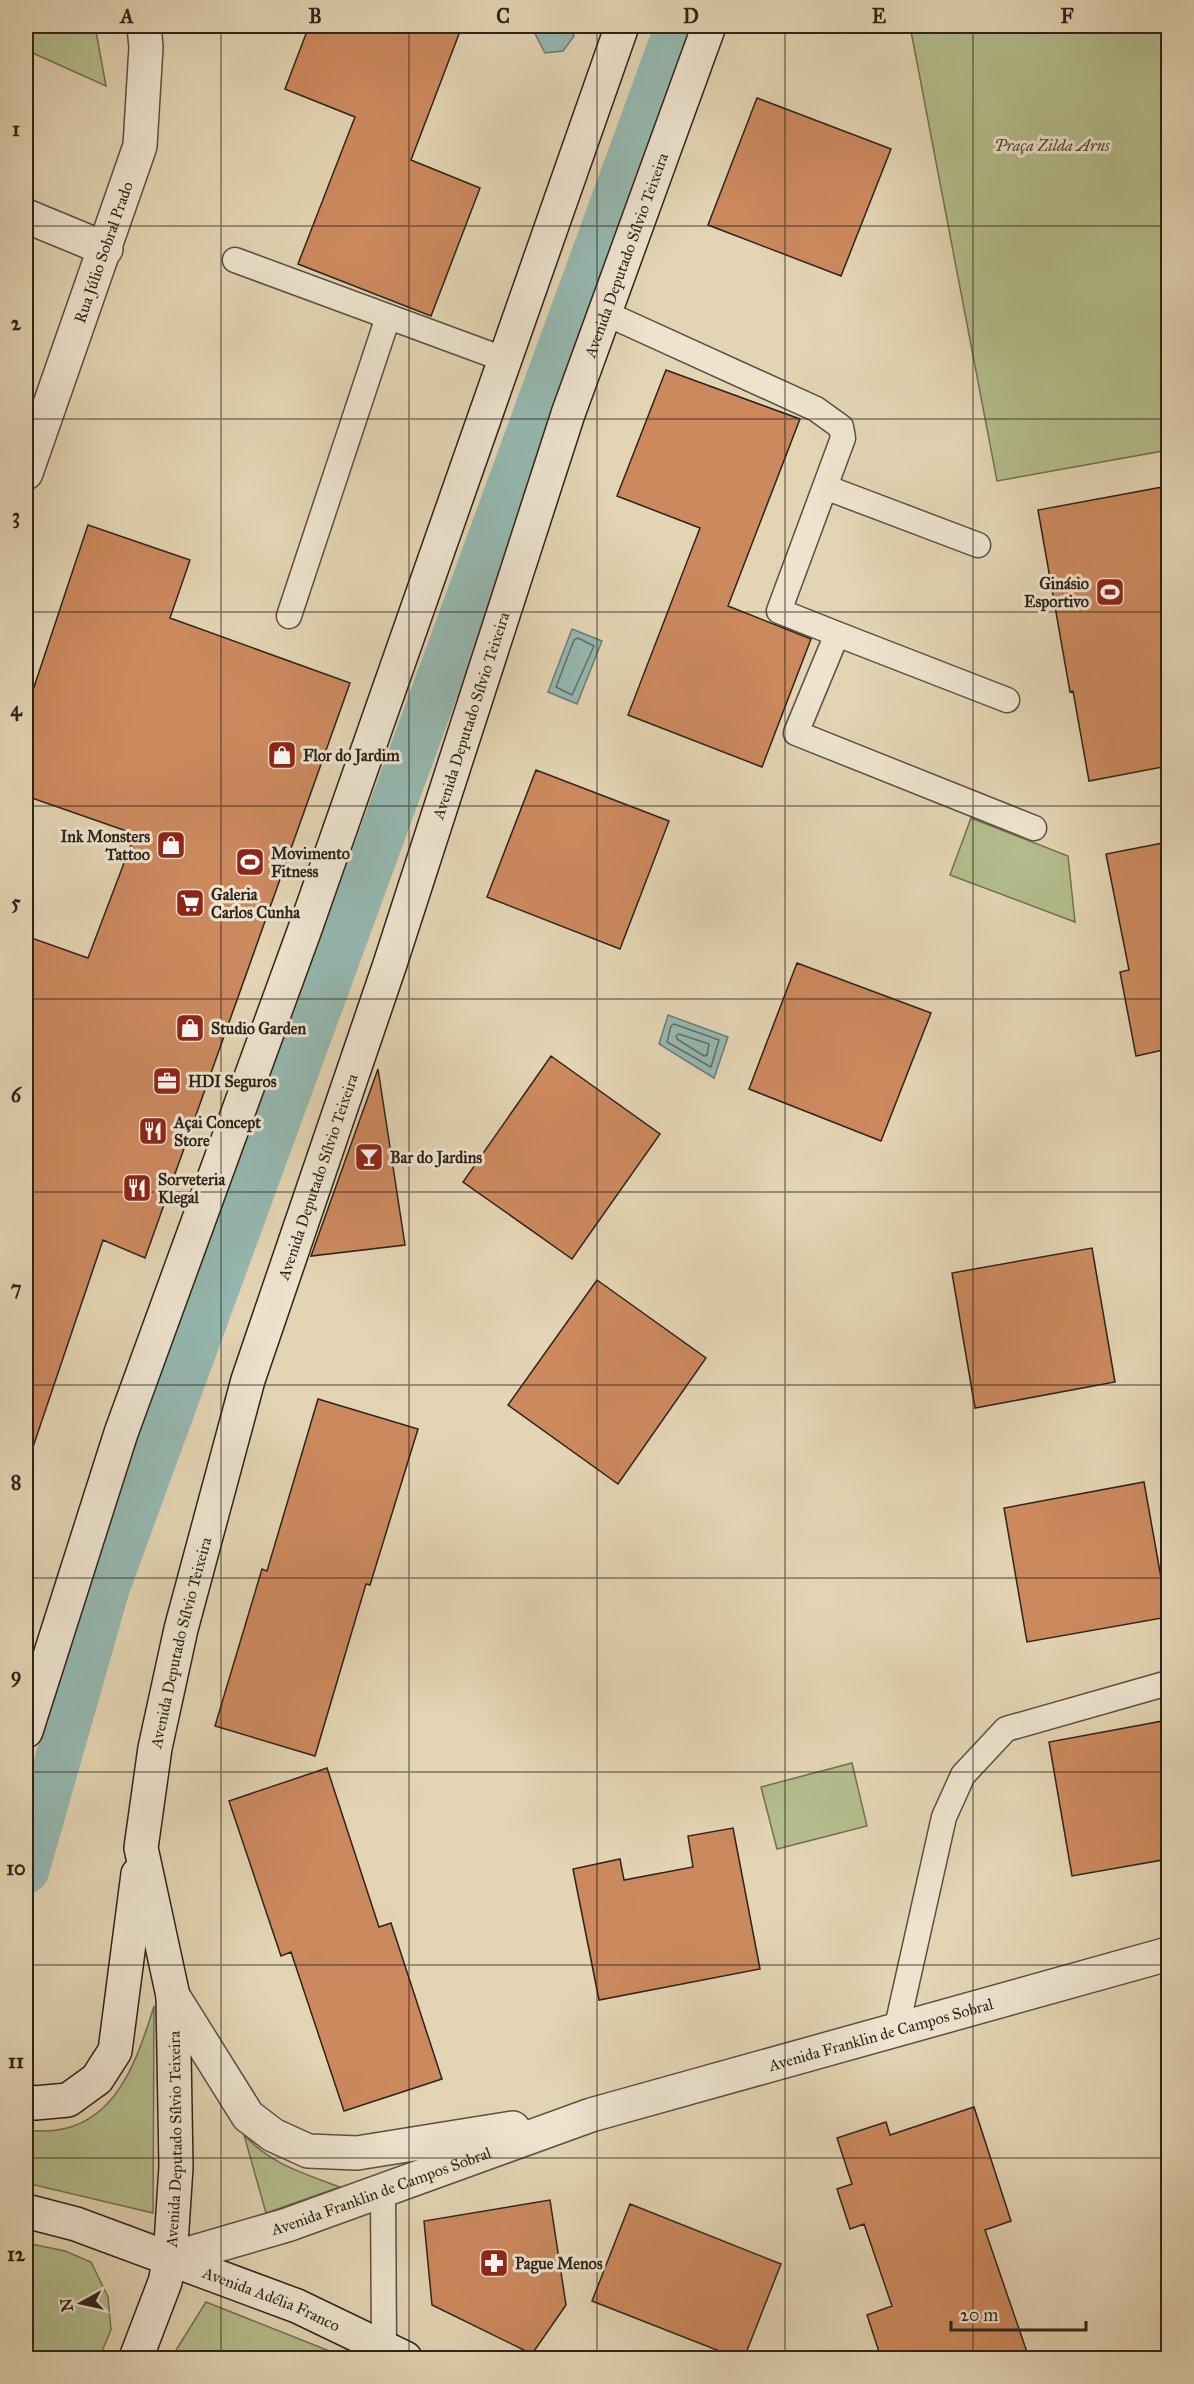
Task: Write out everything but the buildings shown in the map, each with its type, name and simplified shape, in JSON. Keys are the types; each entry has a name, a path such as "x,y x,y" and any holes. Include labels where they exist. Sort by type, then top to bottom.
{"main road":[{"name":"Rua Júlio Sobral Prado","path":"26,473 106,249 140,146 146,47 144,26"},
{"path":"26,1731 121,1433 313,906 622,26"},
{"name":"Avenida Deputado Sílvio Teixeira","path":"136,2358 165,2282 170,2259 176,2167 173,1996 141,1848 155,1748 181,1629 248,1380 390,964 568,414 709,26"},
{"path":"26,216 106,249"},
{"path":"26,2101 35,2103 68,2100 97,2079 115,2051 141,1848"},
{"name":"Avenida Franklin de Campos Sobral","path":"170,2259 287,2225 591,2115 1168,1954"},
{"name":"Avenida Franklin de Campos Sobral","path":"173,1996 248,2116 273,2135 308,2151 357,2153 591,2115"},
{"name":"Avenida Adélia Franco","path":"26,2211 76,2224 297,2306 394,2353"}],"lane":[{"path":"235,260 506,360"},
{"path":"605,313 816,409 841,427 843,438 779,611 1007,700"},
{"path":"289,616 388,317"},
{"path":"825,487 978,546"},
{"path":"837,634 796,733 1034,828"},
{"path":"896,2031 944,1817 963,1775 1006,1729 1168,1683"},
{"path":"383,2190 394,2353"}],"green space":[{"path":"26,26 95,26 106,86 26,50"},
{"name":"Praça Zilda Arns","path":"910,26 1168,26 1168,450 997,481"},
{"path":"971,818 1068,856 1075,922 950,875"},
{"path":"852,1763 867,1826 777,1849 761,1787"},
{"path":"154,2006 153,2213 26,2183 26,2130 55,2130 78,2124 98,2113 127,2077"},
{"path":"244,2135 265,2154 277,2161 340,2187 266,2213"},
{"path":"26,2243 65,2251 91,2262 108,2297 111,2330 99,2358 26,2358"},
{"path":"206,2302 347,2358 171,2358"}],"water":[{"path":"531,26 569,26 574,36 563,51 545,53"},
{"path":"572,629 602,641 577,704 548,692"},
{"path":"668,1015 728,1037 714,1078 659,1044"}],"waterway":[{"path":"26,1871 107,1587 678,26"}],"place":[{"name":"Ginásio Esportivo","path":"1110,592"},
{"name":"Flor do Jardim","path":"282,755"},
{"name":"Ink Monsters Tattoo","path":"171,845"},
{"name":"Movimento Fitness","path":"250,862"},
{"name":"Galeria Carlos Cunha","path":"190,903"},
{"name":"Studio Garden","path":"190,1028"},
{"name":"HDI Seguros","path":"167,1081"},
{"name":"Açai Concept Store","path":"153,1131"},
{"name":"Bar do Jardins","path":"369,1157"},
{"name":"Sorveteria Klegal","path":"137,1188"},
{"name":"Pague Menos","path":"494,2263"}]}
